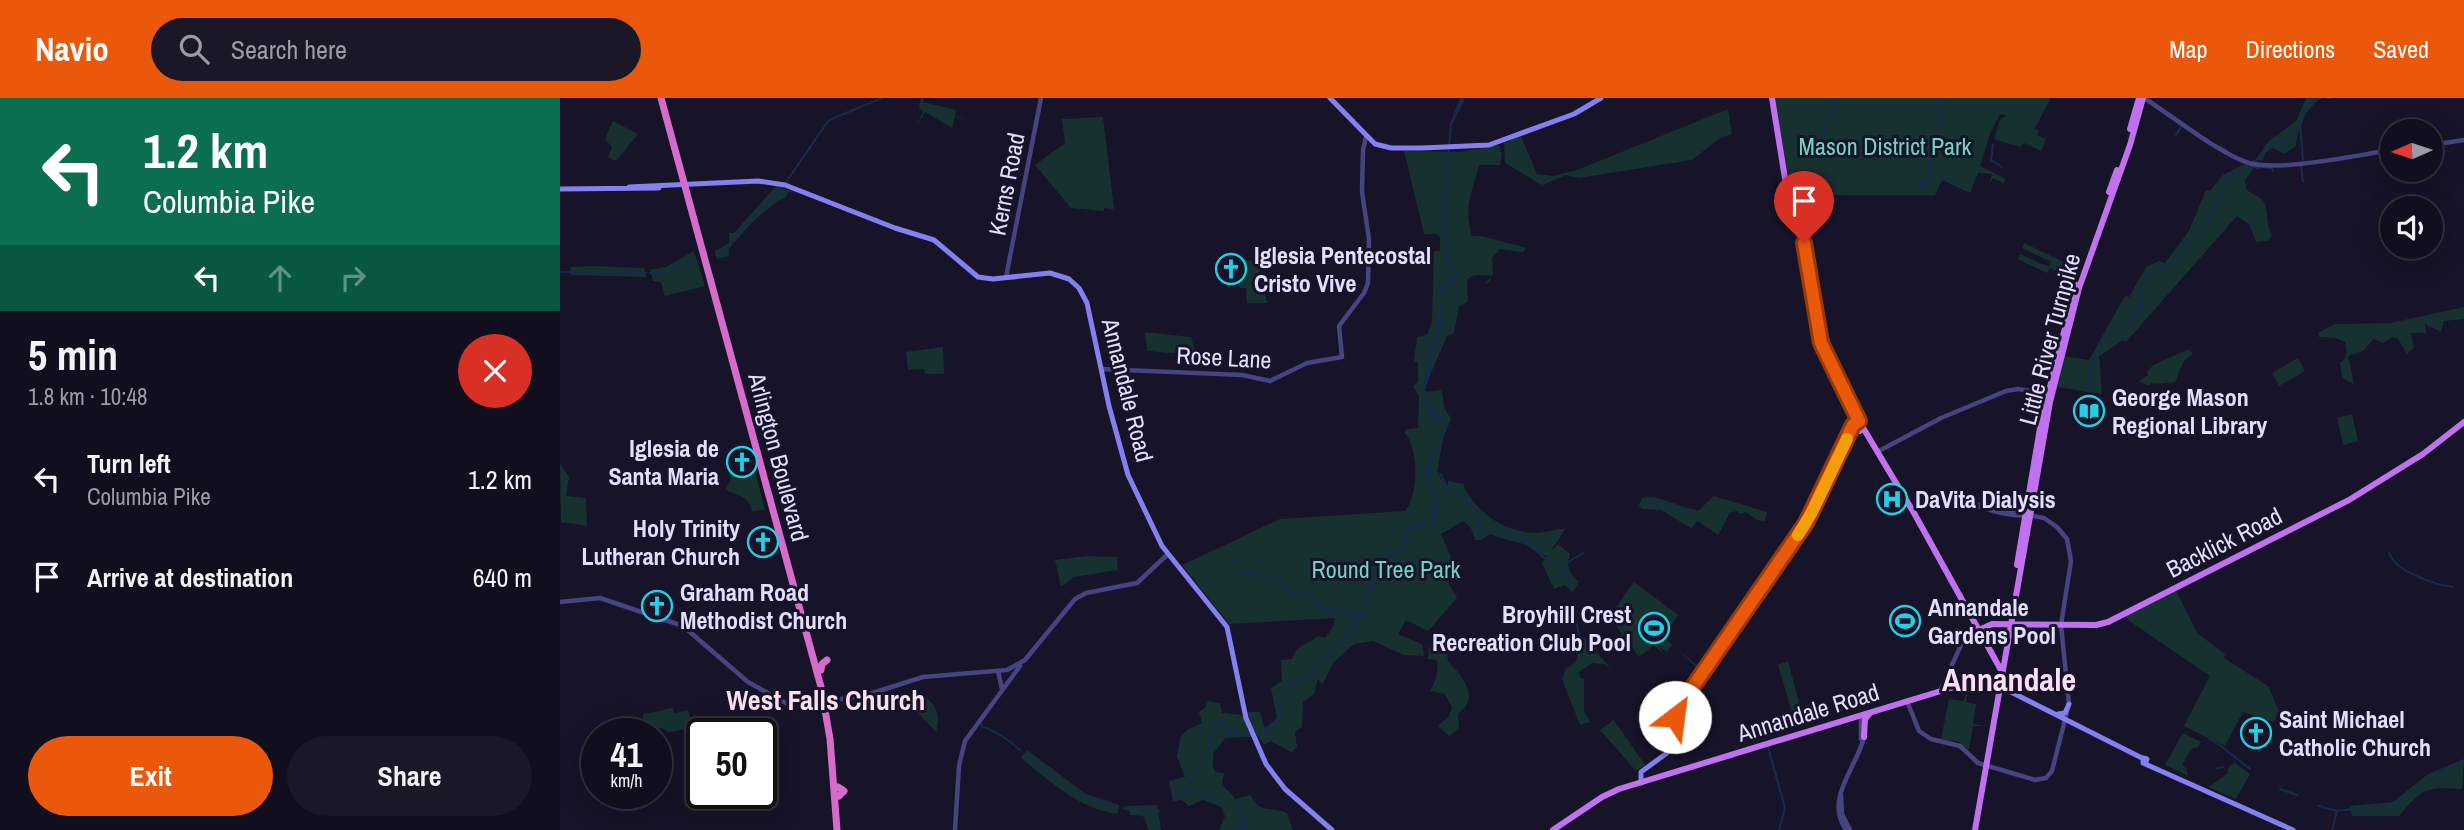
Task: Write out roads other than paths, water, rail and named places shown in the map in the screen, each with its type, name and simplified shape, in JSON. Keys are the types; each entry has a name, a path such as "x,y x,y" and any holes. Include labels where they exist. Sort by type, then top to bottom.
{"highway":[{"name":"Arlington Boulevard","path":"664,98 826,701 839,792 839,830"},
{"path":"817,674 822,663 827,660"},
{"name":"Arlington Boulevard","path":"826,701 839,830"}],"main road":[{"path":"1330,98 1366,137 1385,147 1445,148 1478,147 1501,141 1574,114 1601,98"},
{"path":"1770,98 1789,201 1806,252 1821,343 1860,431 1876,452"},
{"path":"1770,98 1784,196 1800,242 1816,339 1857,422 1912,510 2002,672"},
{"name":"Little River Turnpike","path":"2016,595 2020,545 2050,394 2079,288 2130,145 2142,98"},
{"path":"1783,165 1788,154"},
{"name":"Annandale Road","path":"560,189 760,183 785,185 895,228 934,240 978,277 1051,273 1065,277 1075,284 1087,303 1123,463 1160,543 1227,626 1244,711 1266,764 1282,785 1332,830"},
{"path":"1641,783 1641,772 1663,757 1668,750 1675,716 1682,704 1806,523 1857,422"},
{"name":"Backlick Road","path":"1979,630 1990,625 2096,625 2113,620 2349,500 2423,454 2464,422"},
{"path":"1849,435 1855,430 1860,431"},
{"name":"Little River Turnpike","path":"1977,830 2022,561 2026,515"},
{"path":"2020,545 2022,561"},
{"path":"1975,622 1990,625"},
{"name":"Little River Turnpike","path":"2001,687 2006,671 2011,625"},
{"name":"Annandale Road","path":"1553,830 1602,797 1641,783 1981,679 2001,687"},
{"path":"2001,687 2166,771 2293,830"},
{"path":"2056,714 2065,713 2069,704"},
{"path":"1864,737 1865,719 1873,712"},
{"path":"1850,719 1861,726"}],"street":[{"name":"Kerns Road","path":"1006,277 1041,98"},
{"path":"2142,98 2230,154 2253,164 2274,166 2380,152"},
{"name":"Rose Lane","path":"1101,369 1242,375 1270,382 1280,379 1302,364 1342,357 1339,326 1364,293 1369,280 1369,240 1362,192 1366,137"},
{"path":"2443,143 2464,140"},
{"path":"1876,452 1941,418 2006,391 2018,389 2050,394"},
{"path":"1907,701 1915,726 1925,736 1961,746 1974,761 2032,780 2043,779 2050,774 2069,704 2061,625 2071,561 2070,548 2057,526 2044,518 1987,508 1949,496 1927,500 1912,510"},
{"path":"956,830 963,747 972,729 1002,689 1075,599 1086,593 1138,583 1168,554"},
{"path":"560,602 600,598 683,626 748,682 786,703 810,703 867,694 916,678 1011,669 1025,660"},
{"path":"1940,691 1964,641 1979,630"},
{"path":"998,671 1002,689"},
{"path":"1859,749 1861,716"},
{"path":"1848,830 1842,814 1842,790 1864,737 1861,716"}],"water":[{"path":"1460,98 1464,98 1464,101 1452,125 1445,196 1445,233 1450,244 1450,268 1458,273 1458,280 1441,288 1441,331 1431,357 1431,371 1424,394 1428,406 1448,424 1438,451 1427,464 1437,504 1435,520 1431,526 1426,523 1407,534 1402,550 1383,559 1384,571 1364,599 1369,605 1368,617 1359,616 1354,623 1358,627 1347,631 1347,641 1335,651 1329,662 1319,660 1315,676 1305,677 1298,684 1293,682 1290,691 1280,699 1282,716 1276,724 1261,734 1243,736 1227,730 1221,722 1215,724 1208,758 1187,787 1239,808 1243,816 1243,829 1251,830 1240,830 1241,816 1238,809 1218,804 1185,787 1206,759 1213,722 1222,719 1235,731 1243,734 1258,733 1273,723 1279,716 1278,699 1289,690 1291,680 1298,682 1305,676 1315,674 1317,659 1328,660 1335,648 1345,641 1345,629 1355,626 1352,621 1359,613 1367,615 1367,605 1362,597 1381,570 1377,564 1380,557 1401,548 1404,533 1413,526 1427,521 1431,523 1434,496 1424,466 1437,449 1445,424 1434,418 1423,400 1422,389 1428,369 1426,357 1436,337 1440,288 1442,283 1456,278 1456,273 1449,270 1446,254 1448,245 1443,233 1443,204 1450,124"}],"waterway":[{"path":"786,182 829,120 882,98"},
{"path":"1826,136 1823,126 1838,98"},
{"path":"1920,189 1923,187 1921,181 1926,182 1933,156 1940,149 1934,144 1940,135 1940,98"},
{"path":"2252,162 2259,159 2267,145 2291,140 2308,107 2316,98"},
{"path":"2327,98 2332,98"},
{"path":"2300,123 2303,160"},
{"path":"2176,135 2181,127"},
{"path":"1801,142 1806,139"},
{"path":"1865,140 1877,141"},
{"path":"1993,144 1991,160 2002,167"},
{"path":"2220,146 2227,150"},
{"path":"2087,391 2099,346 2104,339 2120,330 2129,317 2143,306 2143,298 2139,292 2149,274 2180,258 2186,245 2211,218 2212,206 2223,196 2225,177 2244,171 2250,166"},
{"path":"2251,166 2259,168"},
{"path":"2301,166 2303,182"},
{"path":"2266,168 2272,168 2273,171"},
{"path":"716,255 726,250 782,187"},
{"path":"650,273 672,271 696,260"},
{"path":"560,272 646,273"},
{"path":"1427,468 1441,475 1447,488 1452,488 1473,507 1481,530 1521,536 1544,558 1562,566 1583,553"},
{"path":"1645,504 1664,503 1687,512"},
{"path":"2389,553 2393,560 2407,571 2426,580 2453,587"},
{"path":"1562,566 1569,577 1571,591"},
{"path":"1237,575 1251,573 1281,584"},
{"path":"1282,586 1294,594 1310,594 1321,608 1359,614"},
{"path":"1577,611 1575,615 1579,635 1586,640 1587,645 1596,648"},
{"path":"1789,675 1787,676 1791,680"},
{"path":"981,723 982,727 997,733 1020,750"},
{"path":"2209,739 2250,769"},
{"path":"1768,747 1785,808 1779,830"},
{"path":"1026,754 1071,792 1118,808"},
{"path":"2332,830 2337,811 2397,803 2450,766 2464,761"},
{"path":"2216,768 2223,767"},
{"path":"2280,789 2297,795"},
{"path":"1173,798 1188,790"},
{"path":"2319,806 2337,811"},
{"path":"1123,808 1159,811"}],"place":[{"name":"Iglesia Pentecostal Cristo Vive","path":"1231,269"},
{"name":"George Mason Regional Library","path":"2089,411"},
{"name":"Iglesia de Santa Maria","path":"742,462"},
{"name":"DaVita Dialysis","path":"1892,499"},
{"name":"Holy Trinity Lutheran Church","path":"763,542"},
{"name":"Graham Road Methodist Church","path":"657,606"},
{"name":"Annandale Gardens Pool","path":"1905,621"},
{"name":"Broyhill Crest Recreation Club Pool","path":"1654,628"},
{"name":"Saint Michael Catholic Church","path":"2256,733"}],"district":[{"name":"Annandale","path":"2009,679"},
{"name":"West Falls Church","path":"826,700"}],"park label":[{"name":"Mason District Park","path":"1885,146"},
{"name":"Round Tree Park","path":"1386,569"}]}
